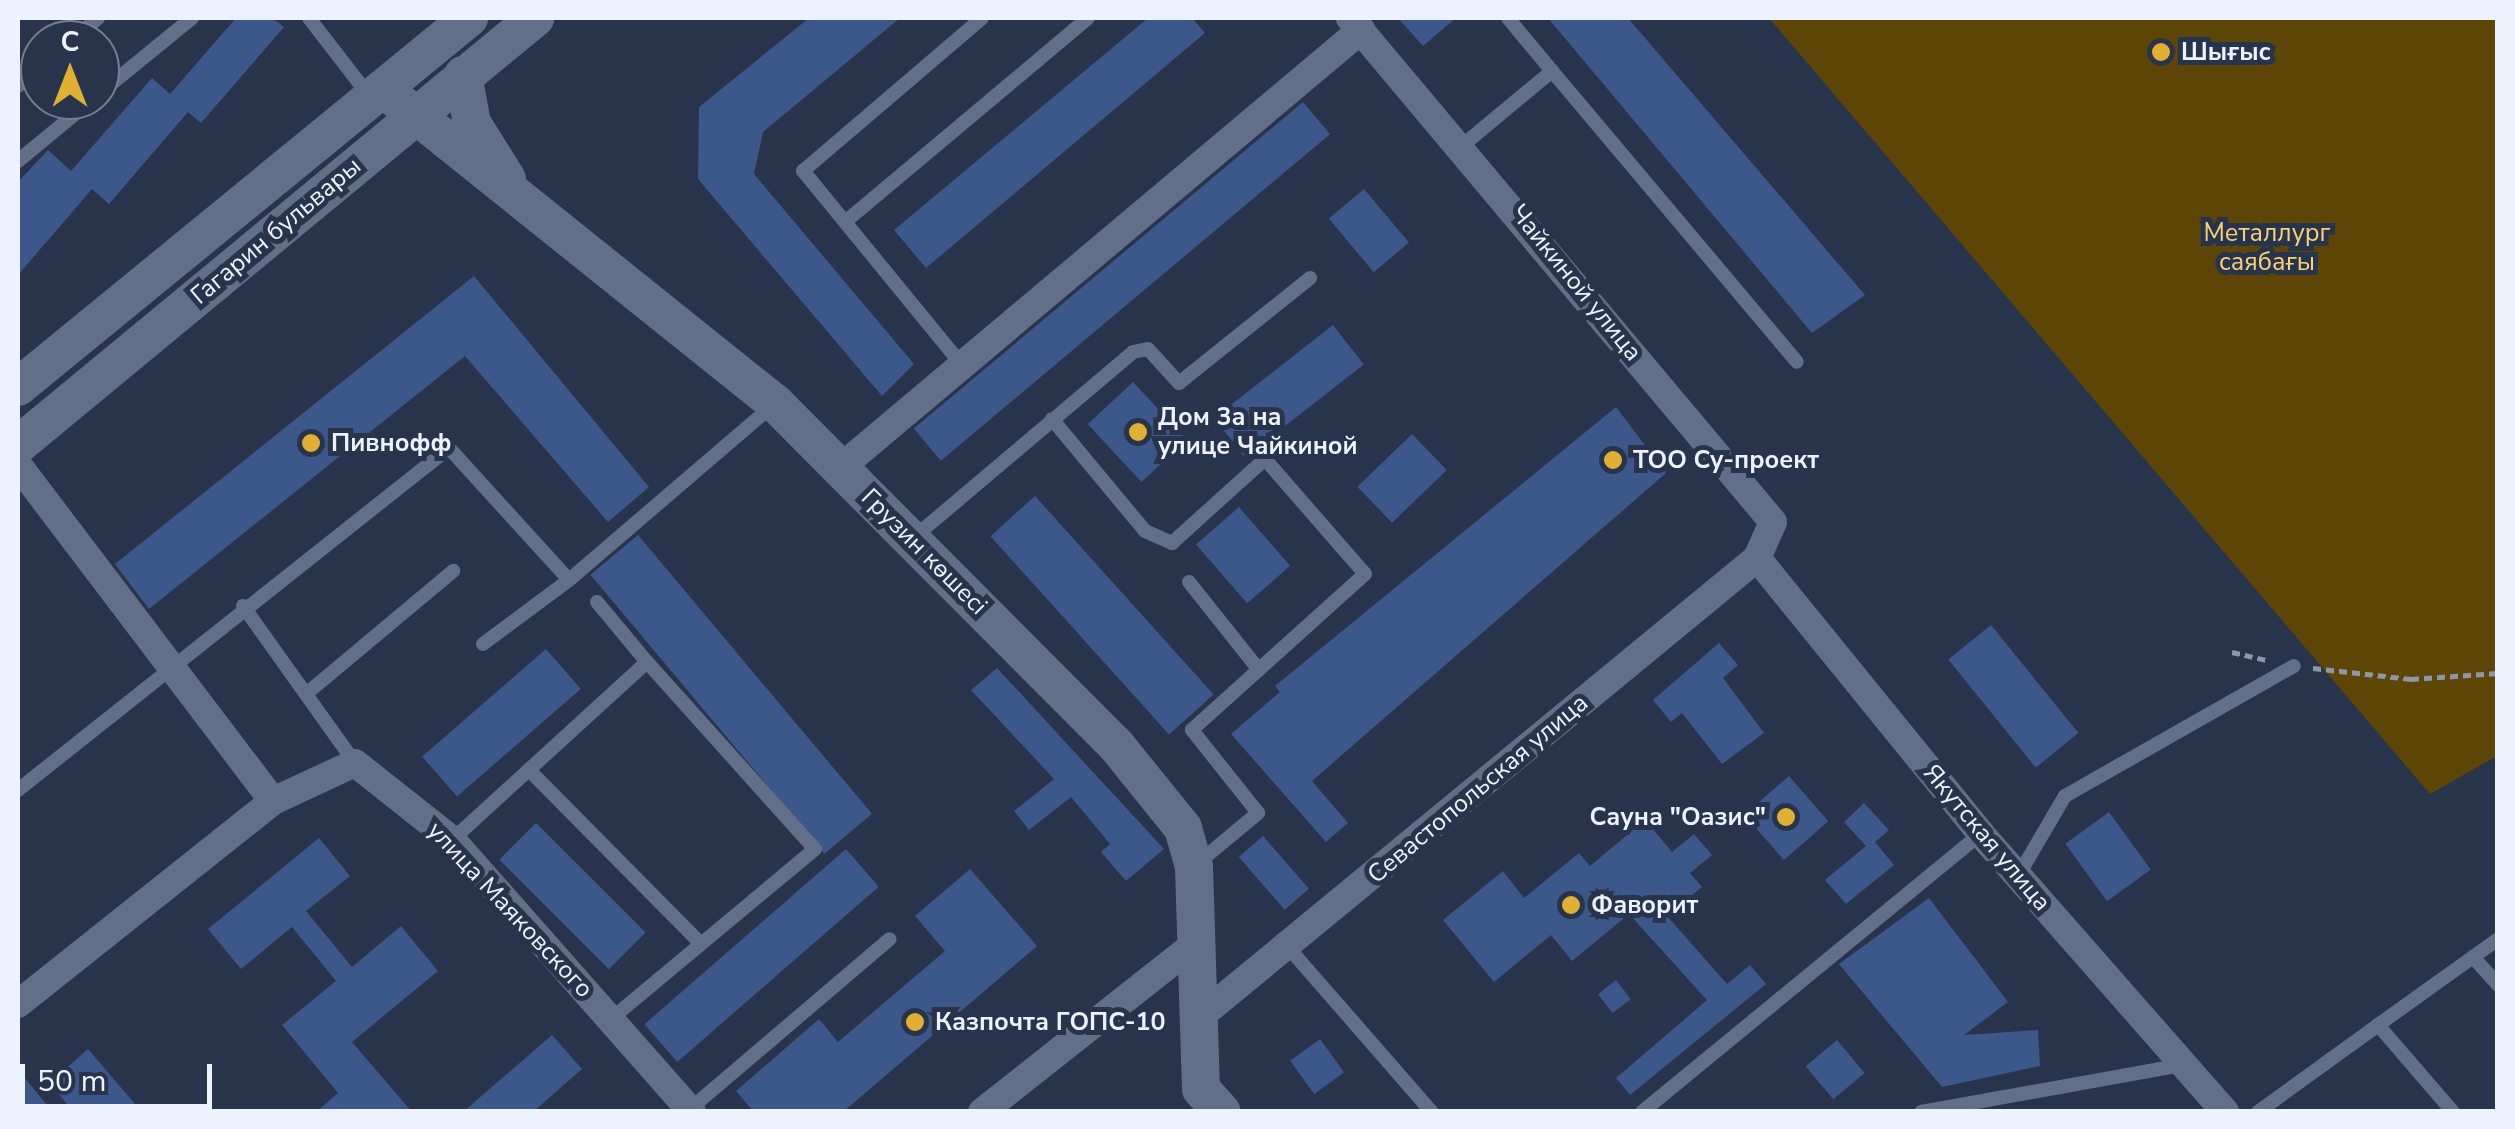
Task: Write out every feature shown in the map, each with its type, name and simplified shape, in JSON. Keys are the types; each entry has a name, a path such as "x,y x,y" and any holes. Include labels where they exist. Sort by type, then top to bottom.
{"street":[{"name":"Гагарин бульвары","path":"18,386 469,18"},
{"name":"Гагарин бульвары","path":"18,446 535,18"},
{"path":"840,468 1356,24"},
{"name":"Чайкиной улица","path":"1356,24 1462,145 1773,522 1758,558"},
{"path":"463,76 472,123 522,202"},
{"name":"Грузин көшесі","path":"377,93 413,117 775,403 1116,746 1183,828 1194,867 1192,946 1201,1089 1222,1112"},
{"path":"18,465 273,801"},
{"name":"Якутская улица","path":"1758,558 1981,834 2225,1112"},
{"name":"Севастопольская улица","path":"1197,1019 1758,558"},
{"path":"18,1004 273,801 355,762"},
{"name":"улица Маяковского","path":"355,762 452,840 691,1110"},
{"path":"982,1112 1192,946"}],"lane":[{"path":"120,77 192,18"},
{"path":"309,18 377,93"},
{"path":"962,365 803,171 982,18"},
{"path":"845,222 1088,18"},
{"path":"1508,18 1796,362"},
{"path":"1462,145 1552,71"},
{"path":"18,161 68,120"},
{"path":"911,539 1133,352 1148,348 1179,383 1310,278"},
{"path":"483,644 569,580 775,403"},
{"path":"1052,420 1145,531 1172,543 1266,458 1365,574 1192,730 1258,813 1194,867"},
{"path":"18,790 169,663 448,448 569,580"},
{"path":"306,694 453,571"},
{"path":"1190,582 1259,670"},
{"path":"597,602 815,850 698,941 610,1019"},
{"path":"243,606 355,762"},
{"path":"452,840 648,662"},
{"path":"2018,876 2065,796 2294,666"},
{"path":"529,770 698,941"},
{"path":"1642,1112 1981,834"},
{"path":"691,1110 890,939"},
{"path":"2258,1112 2498,939"},
{"path":"1287,946 1432,1112"},
{"path":"2473,957 2498,986"},
{"path":"2378,1025 2453,1112"},
{"path":"1922,1112 2002,1104 2184,1064"}],"path":[{"path":"2232,652 2294,666 2412,679 2498,673"}],"green space":[{"name":"Металлург саябағы","path":"1769,18 2497,18 2497,756 2430,794"}],"building":[{"path":"236,18 272,18 284,27 201,123 188,112 109,204 92,189 18,275 18,182 48,150 71,171 115,120 120,120 120,115 152,78 170,94"},
{"path":"809,18 900,18 763,132 754,174 914,364 882,396 698,179 699,107"},
{"path":"1148,18 1192,18 1205,33 926,268 894,230"},
{"path":"1398,18 1456,18 1423,46"},
{"path":"1548,18 1628,18 1865,295 1812,333"},
{"path":"1303,102 1330,134 941,461 914,429"},
{"path":"1364,189 1409,243 1374,272 1329,219"},
{"name":"Пивнофф","path":"474,276 649,487 608,522 465,356 149,609 115,564"},
{"path":"1333,325 1364,364 1245,457 1214,418"},
{"name":"Дом 3а на улице Чайкиной","path":"1133,382 1187,440 1142,482 1088,424"},
{"path":"1616,407 1666,473 1312,781 1348,823 1326,842 1231,734 1280,692 1275,686"},
{"path":"1412,434 1447,470 1392,523 1357,487"},
{"path":"1035,496 1214,694 1169,735 990,536"},
{"path":"1239,507 1290,566 1247,603 1196,544"},
{"path":"638,535 872,814 824,854 591,575"},
{"path":"1991,625 2078,733 2036,768 1948,660"},
{"path":"1719,643 1738,665 1723,678 1764,733 1722,764 1682,713 1671,722 1653,700"},
{"path":"546,649 581,689 457,797 422,757"},
{"path":"997,668 1164,849 1126,881 1101,852 1110,844 1071,797 1029,830 1014,811 1054,779 971,690"},
{"name":"Сауна \"Оазис\"","path":"1789,776 1828,821 1784,860 1744,815"},
{"path":"1864,803 1889,830 1875,842 1894,865 1846,904 1825,880 1866,846 1844,822"},
{"path":"2109,812 2151,869 2107,901 2065,844"},
{"name":"Фаворит","path":"1645,820 1672,852 1694,834 1712,855 1690,873 1702,887 1667,916 1727,984 1750,965 1766,984 1630,1095 1616,1078 1707,1000 1629,914 1572,961 1551,935 1494,982 1443,920 1503,871 1524,898 1579,853 1590,866"},
{"path":"536,823 646,933 609,969 499,860"},
{"path":"1263,836 1309,889 1285,910 1239,857"},
{"path":"319,838 350,876 306,911 352,967 401,926 438,971 352,1042 412,1112 316,1112 338,1093 282,1025 336,981 292,927 241,969 208,929"},
{"path":"846,849 879,887 677,1062 644,1024"},
{"path":"970,869 1037,946 843,1112 754,1112 736,1091 819,1019 838,1042 945,951 915,916"},
{"path":"1929,898 2008,1002 1964,1035 2038,1030 2040,1066 1942,1087 1839,964"},
{"path":"1616,980 1631,999 1613,1013 1598,994"},
{"path":"552,1035 582,1069 533,1112 463,1112"},
{"path":"1320,1039 1344,1072 1314,1094 1290,1061"},
{"path":"1837,1040 1865,1073 1833,1099 1806,1066"},
{"path":"88,1049 142,1112 74,1112 49,1083"},
{"path":"18,1070 53,1112 18,1112"}],"place":[{"name":"Шығыс","path":"2161,52"},
{"name":"Дом 3а на улице Чайкиной","path":"1138,432"},
{"name":"Пивнофф","path":"311,443"},
{"name":"ТОО Су-проект","path":"1613,460"},
{"name":"Сауна \"Оазис\"","path":"1786,817"},
{"name":"Фаворит","path":"1571,905"},
{"name":"Казпочта ГОПС-10","path":"915,1022"}]}
